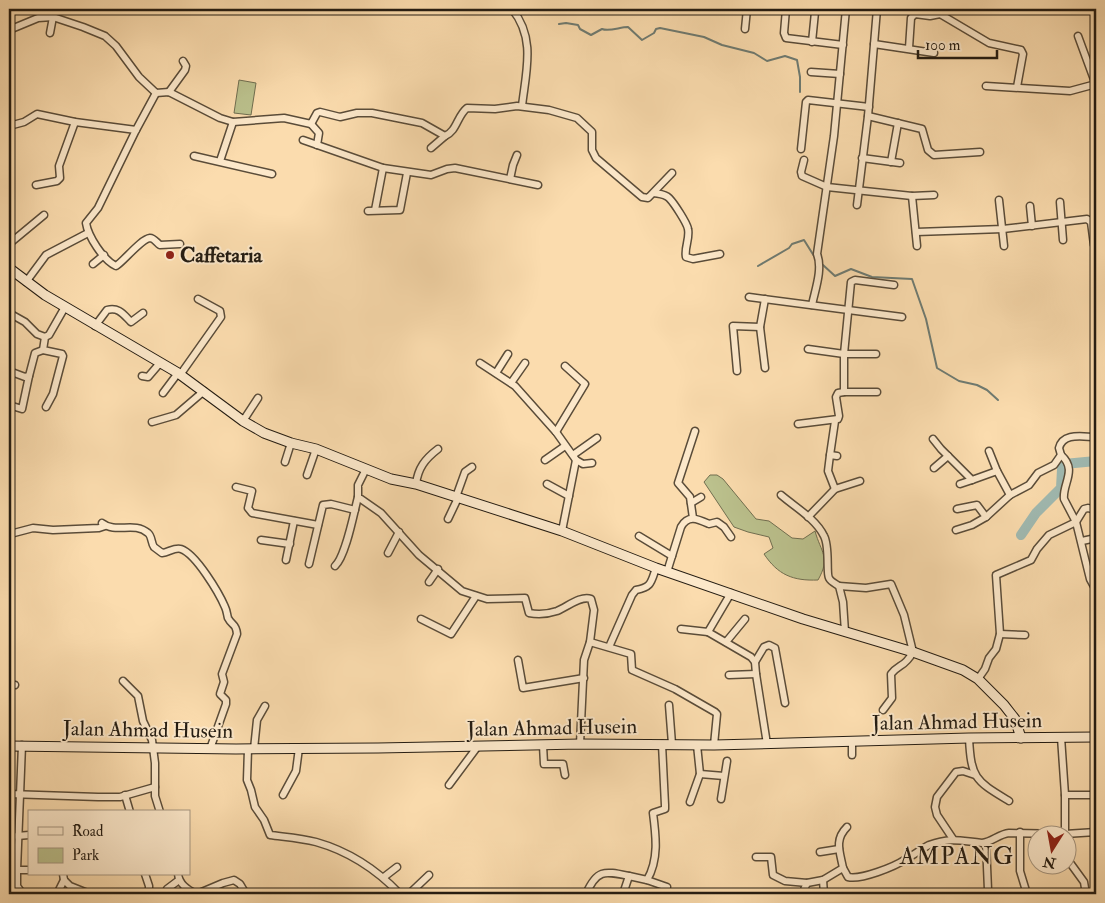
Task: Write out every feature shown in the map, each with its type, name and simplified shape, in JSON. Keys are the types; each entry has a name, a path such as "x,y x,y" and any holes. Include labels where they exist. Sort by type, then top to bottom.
{"street":[{"path":"512,9 520,18 529,49 522,106"},
{"path":"744,29 747,9"},
{"path":"786,9 784,33 786,38 843,45"},
{"path":"812,305 819,270 817,254 837,103 846,9"},
{"path":"857,205 869,107 877,9"},
{"path":"812,42 815,12"},
{"path":"909,48 911,18 914,14 930,16 940,14 990,44 1021,50 1023,54 1017,87"},
{"path":"9,30 38,18 53,16 105,36 116,46 139,77 156,92 169,92 220,118 233,122 284,118 311,124 319,133 317,145"},
{"path":"50,33 53,16"},
{"path":"986,86 1074,91 1096,84 1078,36"},
{"path":"874,44 934,53"},
{"path":"169,92 185,70 186,66 183,61"},
{"path":"811,72 840,74"},
{"path":"156,92 98,208 86,223 88,233 104,255 116,266 141,243 150,238 153,238 159,244 180,244"},
{"path":"801,148 807,101 810,99 869,107"},
{"path":"431,148 453,130 462,112 467,108 495,109 522,106 549,110 577,118 592,132 592,150 596,158 642,197 648,198 672,173"},
{"path":"311,124 320,112 340,117 357,113 372,113 422,123 445,136"},
{"path":"9,126 24,122 37,114 75,122 136,130"},
{"path":"868,116 922,129 928,150 934,155 980,152"},
{"path":"36,185 57,182 60,178 59,166 75,122"},
{"path":"220,161 233,122"},
{"path":"892,162 898,123"},
{"path":"303,140 383,168 407,173 431,175 454,168 538,185"},
{"path":"510,179 512,165 517,155"},
{"path":"194,156 272,174"},
{"path":"862,158 900,163"},
{"path":"804,160 802,176 827,187 912,196 934,195"},
{"path":"383,168 372,210 401,209 407,173"},
{"path":"654,193 670,198 687,226 686,257 693,259 720,254"},
{"path":"912,196 917,246"},
{"path":"999,200 1004,246"},
{"path":"1060,202 1063,240"},
{"path":"1030,206 1032,226"},
{"path":"9,244 44,215"},
{"path":"916,232 1003,229 1084,219 1091,222 1094,244"},
{"path":"26,282 46,255 88,233"},
{"path":"93,264 104,255"},
{"path":"9,268 26,282 95,326 179,374 243,421 264,433 291,443 316,449 391,479 416,484 562,531 656,568 803,619 914,652 963,670 978,679 1004,705 1015,719 1021,738"},
{"path":"844,392 844,354 851,282 853,280 894,285"},
{"path":"749,298 902,317"},
{"path":"163,393 221,317 220,311 198,299"},
{"path":"765,299 760,327 765,368"},
{"path":"43,350 45,337 49,335 65,307"},
{"path":"95,326 107,310 114,308 132,322 143,313"},
{"path":"9,313 25,322 37,334 45,337"},
{"path":"738,371 734,326 760,327"},
{"path":"808,349 844,354 876,354"},
{"path":"9,406 22,409 35,353 43,350 62,354 63,356 53,394 46,407"},
{"path":"496,373 508,354"},
{"path":"142,376 148,377 160,362"},
{"path":"480,363 511,382 556,432 574,457 583,464 592,463"},
{"path":"511,382 525,363"},
{"path":"556,432 585,384 565,366"},
{"path":"9,371 25,377 29,376"},
{"path":"152,422 176,415 204,391"},
{"path":"798,424 835,421 839,418 837,394 844,392 877,392"},
{"path":"243,421 258,398"},
{"path":"835,421 834,456 828,471 835,489"},
{"path":"693,518 690,497 678,483 695,431"},
{"path":"1096,437 1068,437 1060,444 1059,448 1068,467 1068,485 1064,496 1076,522 1090,580 1096,590"},
{"path":"562,531 574,457 596,438"},
{"path":"933,439 972,480"},
{"path":"285,462 291,443"},
{"path":"545,460 565,446"},
{"path":"307,475 316,449"},
{"path":"416,484 418,472 423,464 438,449"},
{"path":"989,451 996,471 1010,495"},
{"path":"934,468 948,456"},
{"path":"956,530 972,525 986,517 1010,495 1029,486 1038,473 1054,466 1063,457"},
{"path":"448,519 457,498 464,472 472,467"},
{"path":"335,566 340,562 355,510 358,485 366,469"},
{"path":"960,484 996,471"},
{"path":"808,517 835,489 860,481"},
{"path":"547,484 569,496"},
{"path":"236,487 252,491 248,508 252,513 318,525"},
{"path":"781,495 808,517 825,536 828,556 828,577 839,586 866,588 891,584 904,615 914,652 908,661 895,669 891,674 892,698 884,710"},
{"path":"358,497 381,513 419,555 462,591 492,600 524,597 528,613 535,614 557,611 582,599 590,598 593,602 594,610 590,642 584,660 580,744"},
{"path":"691,503 701,497"},
{"path":"309,564 322,508 325,504 355,510"},
{"path":"957,509 977,505 986,517"},
{"path":"978,679 990,655 996,649 1000,634 996,575 1027,562 1049,535 1076,522 1086,508 1096,510"},
{"path":"668,572 684,522 693,518 709,524 714,522 720,524 731,537"},
{"path":"286,560 294,521"},
{"path":"9,532 14,533 33,528 53,530 99,528 104,524 113,528 137,527 149,533 152,545 159,551 164,553 178,549 186,552 209,578 228,612 228,617 237,629 237,634 222,674 224,682 220,694 226,700 226,703 210,748"},
{"path":"388,553 399,532"},
{"path":"639,536 672,556"},
{"path":"1082,541 1096,538"},
{"path":"261,540 290,544"},
{"path":"609,647 632,595 636,590 645,589 650,586 656,568"},
{"path":"429,582 438,569"},
{"path":"839,586 843,602 845,632"},
{"path":"708,632 731,593"},
{"path":"421,619 451,634 476,596"},
{"path":"726,642 745,619"},
{"path":"681,629 708,632 751,657 755,662 767,744"},
{"path":"1000,634 1024,635"},
{"path":"590,642 631,654 631,668 634,672 675,690 717,714 714,745"},
{"path":"755,662 764,647 769,645 775,648 785,703"},
{"path":"518,660 522,685 525,689 584,678"},
{"path":"729,675 756,674"},
{"path":"123,682 138,696 143,721 154,748 155,796 159,810"},
{"path":"669,705 672,744"},
{"path":"265,706 257,720 246,780 251,790 255,807 264,820 270,835 315,841 336,848 384,877 400,894"},
{"path":"1061,737 1065,795 1064,826"},
{"path":"969,738 975,775 983,786 1009,801"},
{"name":"Jalan Ahmad Husein","path":"9,746 251,749 580,744 714,745 969,738 1096,738"},
{"path":"852,742 852,755"},
{"path":"647,880 654,869 656,848 653,814 664,809 666,805 662,744"},
{"path":"22,745 17,836 18,892 57,894 63,877"},
{"path":"542,745 544,764 546,766 563,764 565,775"},
{"path":"690,802 700,774 697,745"},
{"path":"449,785 478,746"},
{"path":"283,794 296,771 299,748"},
{"path":"720,799 727,761"},
{"path":"954,839 937,815 936,800 956,772 963,771 975,775"},
{"path":"700,774 724,776"},
{"path":"9,794 98,798 125,795 155,787"},
{"path":"125,795 129,810"},
{"path":"1065,795 1096,795"},
{"path":"847,827 840,834 839,849 843,868 850,878 865,876 897,864 929,846 954,839 986,843 1004,833 1028,833"},
{"path":"1020,832 1020,871 1027,894"},
{"path":"1078,833 1096,832"},
{"path":"17,836 28,835"},
{"path":"986,843 988,890"},
{"path":"820,852 839,849"},
{"path":"756,857 771,857 773,875 782,880 807,883 822,880 843,868"},
{"path":"384,877 397,867"},
{"path":"17,870 28,870"},
{"path":"586,894 595,877 599,874 629,876 647,880 667,888"},
{"path":"1078,874 1084,882 1086,894"},
{"path":"409,894 428,875"},
{"path":"146,876 149,894"},
{"path":"623,894 629,876"},
{"path":"63,877 70,886 90,894"},
{"path":"166,894 167,889 178,877 187,889 196,894 234,880 240,884 246,894"},
{"path":"822,880 824,894"},
{"path":"802,894 807,883"}],"green space":[{"path":"239,80 256,83 251,115 234,113"},
{"path":"710,475 717,475 723,479 756,519 769,521 792,538 803,539 815,531 824,555 824,566 818,580 794,578 775,567 764,554 773,548 769,537 734,527 704,482"}],"waterway":[{"path":"559,24 578,25 580,29 591,35 602,29 628,27 642,40 660,28 704,37 722,45 754,53 767,61 785,56 797,60 800,92"},
{"path":"758,266 789,248 792,244 804,240 814,256"},
{"path":"823,265 835,276 851,269 872,277 912,279 926,319 937,368 959,381 977,385 987,390 998,400"},
{"path":"1021,535 1036,513 1061,488 1064,464 1096,461"}],"place":[{"name":"Caffetaria","path":"170,255"}],"district":[{"name":"AMPANG","path":"957,856"}]}
